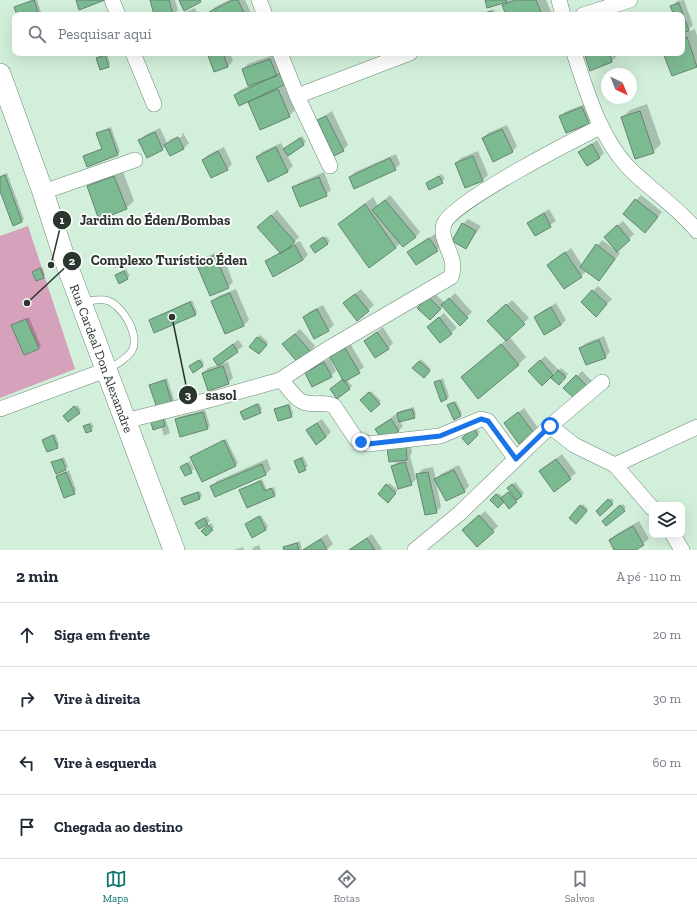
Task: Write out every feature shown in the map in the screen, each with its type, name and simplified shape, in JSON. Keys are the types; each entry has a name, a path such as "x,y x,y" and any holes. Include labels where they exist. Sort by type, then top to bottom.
{"main road":[{"name":"Rua Cardeal Don Alexamdre","path":"0,74 81,302 174,550"}],"street":[{"path":"112,0 117,12"},
{"path":"259,0 264,12"},
{"path":"560,0 562,12"},
{"path":"592,12 630,0"},
{"path":"135,56 154,104"},
{"path":"281,56 297,96 330,166"},
{"path":"297,96 402,56"},
{"path":"575,56 600,127 614,149 627,166 697,231"},
{"path":"125,421 280,380 326,350 451,276 454,270 453,260 444,238 444,225 450,215 537,160 600,127"},
{"path":"43,192 135,160"},
{"path":"0,409 106,370"},
{"path":"280,380 287,385 300,401 305,403 329,403 334,406 356,439 361,442 368,444 440,436 481,419 488,421 516,459"},
{"path":"416,550 460,513 550,426 602,382"},
{"path":"550,426 574,445 615,466 649,505"},
{"path":"615,466 697,427"},
{"path":"675,538 682,550"}],"lane":[{"path":"81,302 106,300 124,313 134,333 132,351 123,361 106,370"}],"shaded area":[{"path":"28,226 75,369 0,398 0,236"}],"building":[{"path":"34,0 38,12 16,12 14,7"},
{"path":"76,0 105,0 79,10"},
{"path":"150,0 169,0 172,12 153,12"},
{"path":"179,0 200,0 201,2 184,11"},
{"path":"233,0 238,0 244,12 209,12"},
{"path":"485,0 507,0 507,2 487,8"},
{"path":"516,0 536,0 541,12 505,12 502,5"},
{"path":"679,3 682,12 673,12 670,6"},
{"path":"685,20 689,31 685,32"},
{"path":"685,37 687,37 697,67 672,76 664,56 685,56"},
{"path":"105,56 109,67 100,70 96,58"},
{"path":"208,56 224,56 228,67 214,72"},
{"path":"585,56 610,56 612,62 590,71"},
{"path":"270,59 277,76 248,86 242,69"},
{"path":"283,72 288,83 239,106 234,95"},
{"path":"278,89 290,117 260,130 248,102"},
{"path":"582,107 589,124 566,133 559,116"},
{"path":"640,111 654,153 635,159 621,117"},
{"path":"326,116 344,151 334,156 317,120"},
{"path":"109,129 118,155 87,167 83,156 102,149 96,133"},
{"path":"502,129 513,152 493,162 482,138"},
{"path":"155,132 163,150 147,158 138,140"},
{"path":"178,137 184,149 170,156 164,145"},
{"path":"300,138 304,145 288,156 283,149"},
{"path":"592,144 600,158 587,166 578,152"},
{"path":"276,147 288,172 268,182 256,157"},
{"path":"218,151 228,170 211,178 202,160"},
{"path":"473,156 483,181 465,188 455,163"},
{"path":"390,158 396,170 354,189 349,177"},
{"path":"5,175 22,222 13,226 0,191 0,177"},
{"path":"114,176 127,209 99,220 87,186"},
{"path":"439,176 443,183 429,190 426,183"},
{"path":"319,177 327,196 300,207 292,187"},
{"path":"635,199 658,217 645,233 623,214"},
{"path":"385,200 416,237 403,247 372,210"},
{"path":"365,204 396,248 369,268 338,224"},
{"path":"544,213 551,227 535,236 527,223"},
{"path":"271,215 295,242 281,254 257,227"},
{"path":"462,223 476,231 466,249 452,241"},
{"path":"617,225 630,240 617,252 604,237"},
{"path":"323,237 328,244 315,253 310,246"},
{"path":"429,238 438,251 416,265 407,252"},
{"path":"596,244 615,259 599,281 580,267"},
{"path":"295,245 303,260 273,277 265,261"},
{"path":"565,252 582,277 564,289 547,265"},
{"path":"215,255 229,288 210,296 196,263"},
{"path":"40,268 44,278 36,281 32,272"},
{"path":"124,271 128,279 119,284 115,275"},
{"path":"592,290 607,304 596,317 581,302"},
{"path":"230,293 244,326 225,334 211,301"},
{"path":"355,294 369,311 357,321 343,303"},
{"path":"428,297 441,309 430,320 417,308"},
{"path":"449,298 468,318 460,326 441,305"},
{"path":"190,302 196,315 154,333 149,320"},
{"path":"506,304 525,324 506,341 487,321"},
{"path":"551,307 561,325 544,335 534,317"},
{"path":"317,309 329,331 314,339 303,317"},
{"path":"439,317 452,334 440,343 427,327"},
{"path":"26,319 39,349 24,355 11,325"},
{"path":"377,332 389,349 375,358 364,341"},
{"path":"295,334 311,352 298,363 282,344"},
{"path":"257,337 267,345 259,354 249,347"},
{"path":"599,340 606,358 586,365 579,348"},
{"path":"233,344 238,352 218,366 213,359"},
{"path":"501,344 519,365 478,399 461,377"},
{"path":"345,348 360,373 344,382 330,357"},
{"path":"199,360 203,366 193,373 189,366"},
{"path":"540,360 553,375 542,386 528,371"},
{"path":"419,361 430,371 424,378 412,368"},
{"path":"324,362 332,377 312,387 305,373"},
{"path":"223,366 229,384 208,391 202,373"},
{"path":"558,370 566,377 559,385 551,378"},
{"path":"576,375 588,387 575,399 563,388"},
{"path":"343,379 350,389 337,399 330,389"},
{"path":"165,380 172,403 157,408 149,385"},
{"path":"440,380 447,399 441,402 434,382"},
{"path":"369,392 380,404 371,412 360,400"},
{"path":"454,402 461,416 454,420 447,405"},
{"path":"257,404 261,413 244,420 240,412"},
{"path":"288,405 292,417 278,421 274,409"},
{"path":"74,406 80,413 68,422 63,416"},
{"path":"412,409 415,418 399,422 397,413"},
{"path":"203,412 208,429 180,437 175,419"},
{"path":"518,412 534,433 519,444 504,423"},
{"path":"162,415 165,426 153,430 150,419"},
{"path":"391,419 399,431 383,441 375,429"},
{"path":"317,423 326,437 316,445 306,430"},
{"path":"89,424 92,431 86,433 83,426"},
{"path":"473,428 478,435 468,445 462,438"},
{"path":"53,435 58,448 47,452 42,440"},
{"path":"224,440 236,466 202,482 190,457"},
{"path":"406,446 407,460 389,462 387,448"},
{"path":"301,458 306,470 299,473 294,461"},
{"path":"62,459 66,470 56,474 51,462"},
{"path":"556,459 571,479 554,492 539,471"},
{"path":"405,462 412,485 398,489 391,466"},
{"path":"187,463 192,473 185,476 180,467"},
{"path":"262,464 266,475 215,497 210,486"},
{"path":"454,470 465,492 446,501 434,479"},
{"path":"66,472 75,494 64,498 56,476"},
{"path":"428,472 437,513 425,515 416,474"},
{"path":"260,481 265,491 271,488 275,496 247,508 239,490"},
{"path":"386,484 396,493 388,503 378,494"},
{"path":"512,484 522,496 517,500 507,488"},
{"path":"198,492 200,499 184,505 181,498"},
{"path":"508,492 517,502 509,509 501,498"},
{"path":"496,494 504,502 498,508 490,500"},
{"path":"608,499 613,504 600,516 596,511"},
{"path":"580,505 587,511 576,524 569,518"},
{"path":"620,505 625,511 606,526 602,521"},
{"path":"479,515 494,532 477,547 462,530"},
{"path":"259,516 266,530 252,538 245,524"},
{"path":"204,518 208,524 199,529 195,523"},
{"path":"208,525 213,530 206,536 201,531"},
{"path":"633,526 644,545 636,550 614,550 609,540"},
{"path":"367,538 375,550 349,550"},
{"path":"321,539 327,550 303,550"},
{"path":"297,543 299,550 284,550 283,547"}],"place":[{"name":"Jardim do Éden/Bombas","path":"51,265"},
{"name":"Complexo Turístico Éden","path":"27,303"},
{"name":"sasol","path":"172,317"}],"route":[{"path":"361,442 368,444 440,436 481,419 488,421 516,459 550,426"}]}
